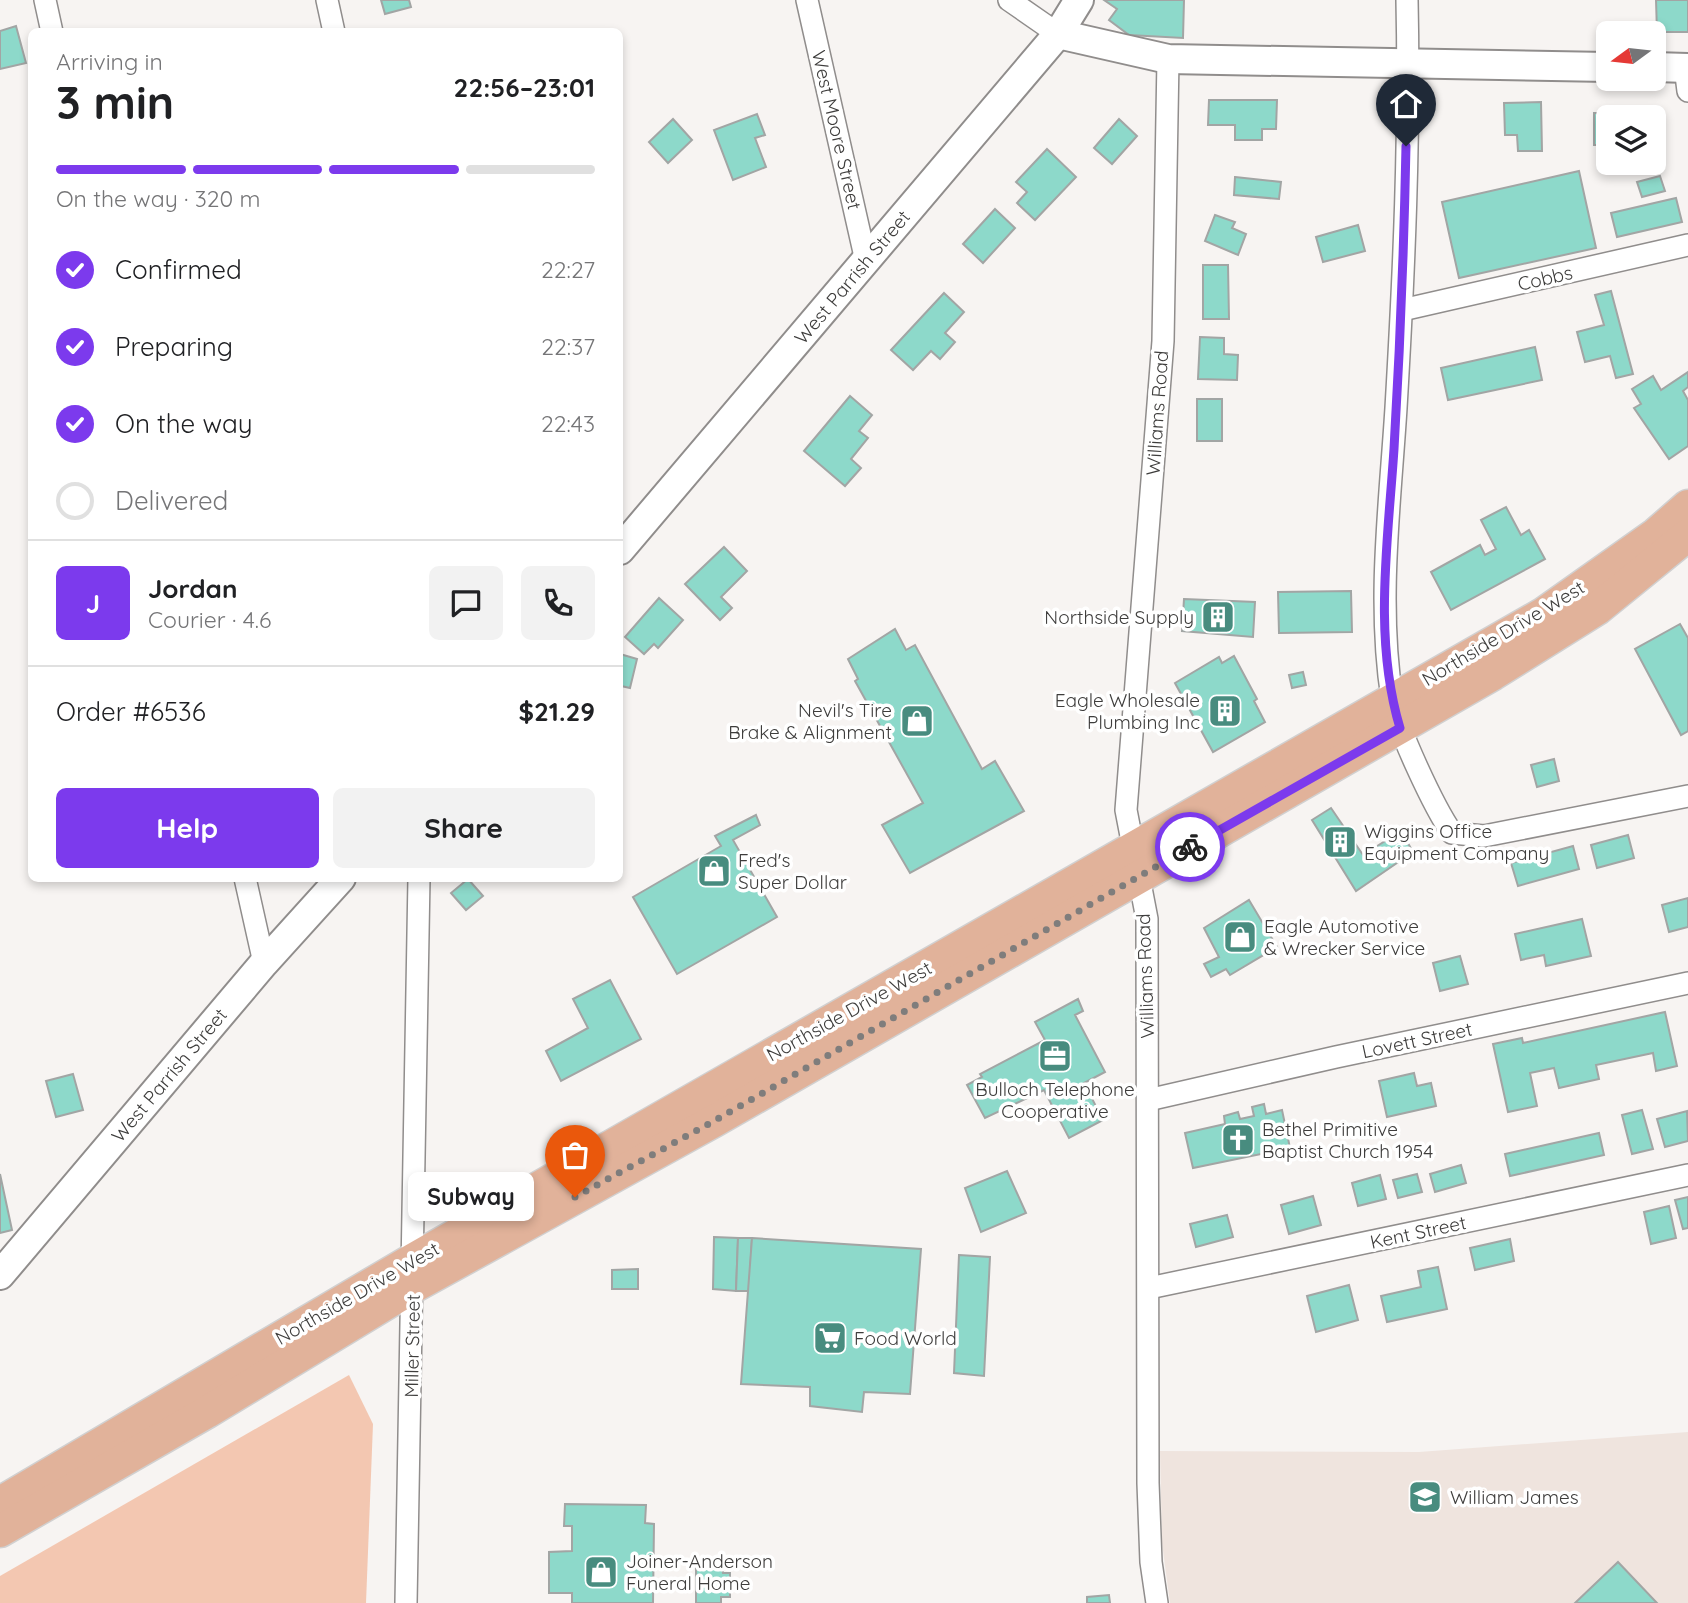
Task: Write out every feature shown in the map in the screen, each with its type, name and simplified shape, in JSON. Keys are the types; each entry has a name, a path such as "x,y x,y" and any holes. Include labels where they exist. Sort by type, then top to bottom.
{"main road":[{"name":"Northside Drive West","path":"1396,714 1656,534 1688,506"},
{"name":"Northside Drive West","path":"0,1503 414,1273 714,1121 1134,862 1396,714 1597,609 1688,535"},
{"name":"Northside Drive West","path":"0,1531 207,1412 414,1273"}],"street":[{"path":"45,0 51,28"},
{"path":"327,0 333,28"},
{"name":"West Moore Street","path":"807,0 866,261"},
{"path":"1009,0 1058,34 1168,59 1596,66"},
{"name":"West Parrish Street","path":"623,546 1058,34 1079,0"},
{"path":"1407,0 1409,64 1402,310 1384,614 1396,714 1452,833 1484,836 1688,796"},
{"name":"Williams Road","path":"1157,1603 1151,1562 1148,1483 1147,919 1126,810 1163,341 1168,59"},
{"path":"1666,70 1687,75"},
{"name":"Cobbs","path":"1402,310 1688,245"},
{"path":"246,882 264,963"},
{"name":"West Parrish Street","path":"0,1275 264,963 337,882"},
{"name":"Miller Street","path":"406,1603 419,882"},
{"name":"Lovett Street","path":"1148,1100 1336,1057 1688,983"},
{"name":"Kent Street","path":"1149,1288 1688,1175"}],"shaded area":[{"path":"349,1375 373,1424 366,1603 0,1603 0,1576"},
{"name":"William James","path":"1688,1432 1688,1603 1170,1603 1162,1543 1160,1451 1419,1452"}],"building":[{"path":"381,0 409,0 411,7 385,14"},
{"path":"1104,0 1184,0 1183,38 1129,35 1109,20 1117,9"},
{"path":"1656,0 1688,0 1688,32 1666,32 1666,21 1657,21"},
{"path":"16,26 26,63 0,69 0,31"},
{"path":"1209,100 1277,100 1276,129 1262,129 1262,140 1235,140 1235,125 1208,125"},
{"path":"1541,102 1542,151 1518,151 1517,135 1505,135 1504,103"},
{"path":"1594,113 1596,113 1596,145"},
{"path":"757,114 765,135 755,138 766,167 733,180 714,130"},
{"path":"673,119 692,140 668,163 649,142"},
{"path":"1119,119 1137,136 1112,164 1094,148"},
{"path":"1047,149 1076,177 1035,220 1017,203 1027,192 1016,182"},
{"path":"1579,171 1596,248 1459,278 1442,202"},
{"path":"1660,176 1665,191 1642,197 1637,182"},
{"path":"1235,177 1281,182 1279,199 1234,195"},
{"path":"1676,198 1682,222 1617,237 1611,213"},
{"path":"995,209 1015,228 983,263 963,244"},
{"path":"1215,215 1235,222 1232,228 1246,234 1238,255 1205,241"},
{"path":"1358,225 1365,251 1323,262 1316,237"},
{"path":"1203,265 1228,265 1229,319 1203,319"},
{"path":"1611,291 1633,374 1616,378 1610,356 1585,362 1577,332 1604,325 1595,295"},
{"path":"944,293 964,312 945,333 955,342 940,359 931,351 913,370 891,350"},
{"path":"1200,337 1224,338 1224,354 1238,355 1237,380 1198,379"},
{"path":"1535,347 1542,380 1448,400 1441,368"},
{"path":"1688,372 1688,387 1683,391 1688,400 1688,446 1669,459 1634,408 1641,404 1632,389 1653,376 1661,390"},
{"path":"850,396 872,415 859,431 868,438 851,459 861,468 845,486 804,451"},
{"path":"1197,399 1222,399 1222,441 1197,441"},
{"path":"1506,507 1521,535 1529,530 1545,559 1451,610 1431,572 1480,545 1485,555 1496,549 1481,520"},
{"path":"724,547 747,571 721,597 732,608 720,620 685,584"},
{"path":"1351,591 1352,632 1279,633 1278,592"},
{"path":"659,598 683,620 658,648 654,644 644,654 625,637"},
{"name":"Northside Supply","path":"1184,599 1255,602 1253,637 1182,631"},
{"path":"1680,624 1688,638 1688,731 1681,735 1635,649"},
{"name":"Nevil's Tire Brake & Alignment","path":"895,629 906,650 915,645 982,769 995,761 1024,811 910,873 882,825 923,803 855,681 858,679 848,659"},
{"path":"623,655 637,659 630,688 623,686"},
{"name":"Eagle Wholesale Plumbing Inc","path":"1234,656 1257,699 1254,701 1265,722 1213,752 1175,683 1219,657 1222,663"},
{"path":"1303,672 1306,685 1292,688 1289,675"},
{"path":"1554,759 1559,781 1537,787 1531,765"},
{"name":"Wiggins Office Equipment Company","path":"1331,808 1363,855 1401,831 1413,852 1356,891 1312,820"},
{"name":"Fred's Super Dollar","path":"756,815 760,825 733,840 777,917 677,974 633,897 721,846 715,836"},
{"path":"1628,835 1634,858 1597,868 1591,845"},
{"path":"1573,846 1579,869 1518,886 1511,863"},
{"path":"464,882 471,882 483,896 466,910 451,893"},
{"path":"1688,898 1688,927 1669,932 1662,905"},
{"name":"Eagle Automotive & Wrecker Service","path":"1249,900 1277,947 1230,975 1226,969 1211,977 1204,964 1219,957 1204,928"},
{"path":"1582,919 1591,956 1546,966 1544,955 1521,960 1515,934"},
{"path":"1460,956 1468,984 1440,991 1433,963"},
{"path":"610,980 641,1039 561,1081 546,1051 588,1028 573,999"},
{"name":"Bulloch Telephone Cooperative","path":"1078,999 1083,1011 1075,1015 1105,1072 1084,1083 1103,1120 1069,1138 1044,1090 985,1118 967,1085 982,1077 980,1074 1045,1040 1035,1022"},
{"path":"1665,1012 1677,1066 1656,1071 1653,1053 1596,1065 1599,1079 1559,1088 1554,1068 1530,1073 1537,1106 1508,1112 1493,1044 1522,1038 1523,1043"},
{"path":"1414,1073 1417,1086 1431,1083 1436,1106 1387,1117 1379,1081"},
{"path":"73,1074 83,1110 56,1117 46,1081"},
{"name":"Bethel Primitive Baptist Church 1954","path":"1264,1104 1266,1114 1282,1110 1290,1148 1193,1168 1185,1133 1225,1124 1224,1116 1238,1112 1240,1119 1254,1116 1252,1107"},
{"path":"1642,1110 1653,1149 1632,1154 1622,1115"},
{"path":"1687,1111 1688,1141 1665,1147 1657,1119"},
{"path":"1599,1133 1604,1155 1510,1176 1505,1154"},
{"path":"1461,1165 1466,1183 1435,1192 1430,1174"},
{"path":"1007,1171 1026,1213 981,1232 965,1188"},
{"path":"0,1174 12,1230 0,1233"},
{"path":"1417,1174 1422,1192 1398,1198 1393,1180"},
{"path":"1380,1175 1386,1199 1358,1206 1352,1183"},
{"path":"1313,1196 1321,1225 1289,1234 1281,1205"},
{"path":"1688,1197 1688,1228 1683,1229 1675,1200"},
{"path":"1669,1206 1676,1238 1651,1244 1644,1212"},
{"path":"1227,1215 1233,1237 1196,1247 1190,1224"},
{"path":"714,1237 738,1238 736,1291 713,1289"},
{"path":"738,1238 752,1238 749,1291 736,1291"},
{"name":"Food World","path":"752,1238 921,1249 910,1394 864,1392 862,1412 810,1406 810,1387 741,1384"},
{"path":"1510,1239 1514,1261 1475,1270 1470,1248"},
{"path":"959,1255 990,1257 984,1376 954,1373"},
{"path":"1438,1267 1447,1309 1387,1322 1381,1296 1421,1287 1418,1271"},
{"path":"638,1269 638,1289 612,1289 612,1270"},
{"path":"1349,1285 1358,1320 1316,1332 1307,1296"},
{"name":"Joiner-Anderson Funeral Home","path":"565,1504 646,1505 645,1523 654,1524 653,1603 572,1603 572,1593 549,1593 549,1552 572,1551 572,1526 564,1526"},
{"path":"1618,1562 1657,1603 1575,1603"},
{"path":"696,1564 721,1564 723,1573 730,1573 730,1597 721,1597 721,1603 696,1603"},
{"path":"1109,1595 1110,1603 1087,1603 1087,1597"}],"way so far":[{"path":"575,1197 714,1121 1190,847"}],"place":[{"name":"Northside Supply","path":"1218,617"},
{"name":"Eagle Wholesale Plumbing Inc","path":"1225,711"},
{"name":"Nevil's Tire Brake & Alignment","path":"917,721"},
{"name":"Wiggins Office Equipment Company","path":"1340,842"},
{"name":"Fred's Super Dollar","path":"714,871"},
{"name":"Eagle Automotive & Wrecker Service","path":"1240,937"},
{"name":"Bulloch Telephone Cooperative","path":"1055,1056"},
{"name":"Bethel Primitive Baptist Church 1954","path":"1238,1140"},
{"name":"Subway","path":"575,1197"},
{"name":"Food World","path":"830,1338"},
{"name":"William James","path":"1425,1497"},
{"name":"Joiner-Anderson Funeral Home","path":"601,1572"}],"route":[{"path":"1190,847 1400,728 1392,700 1384,614 1402,310 1406,146"}]}
